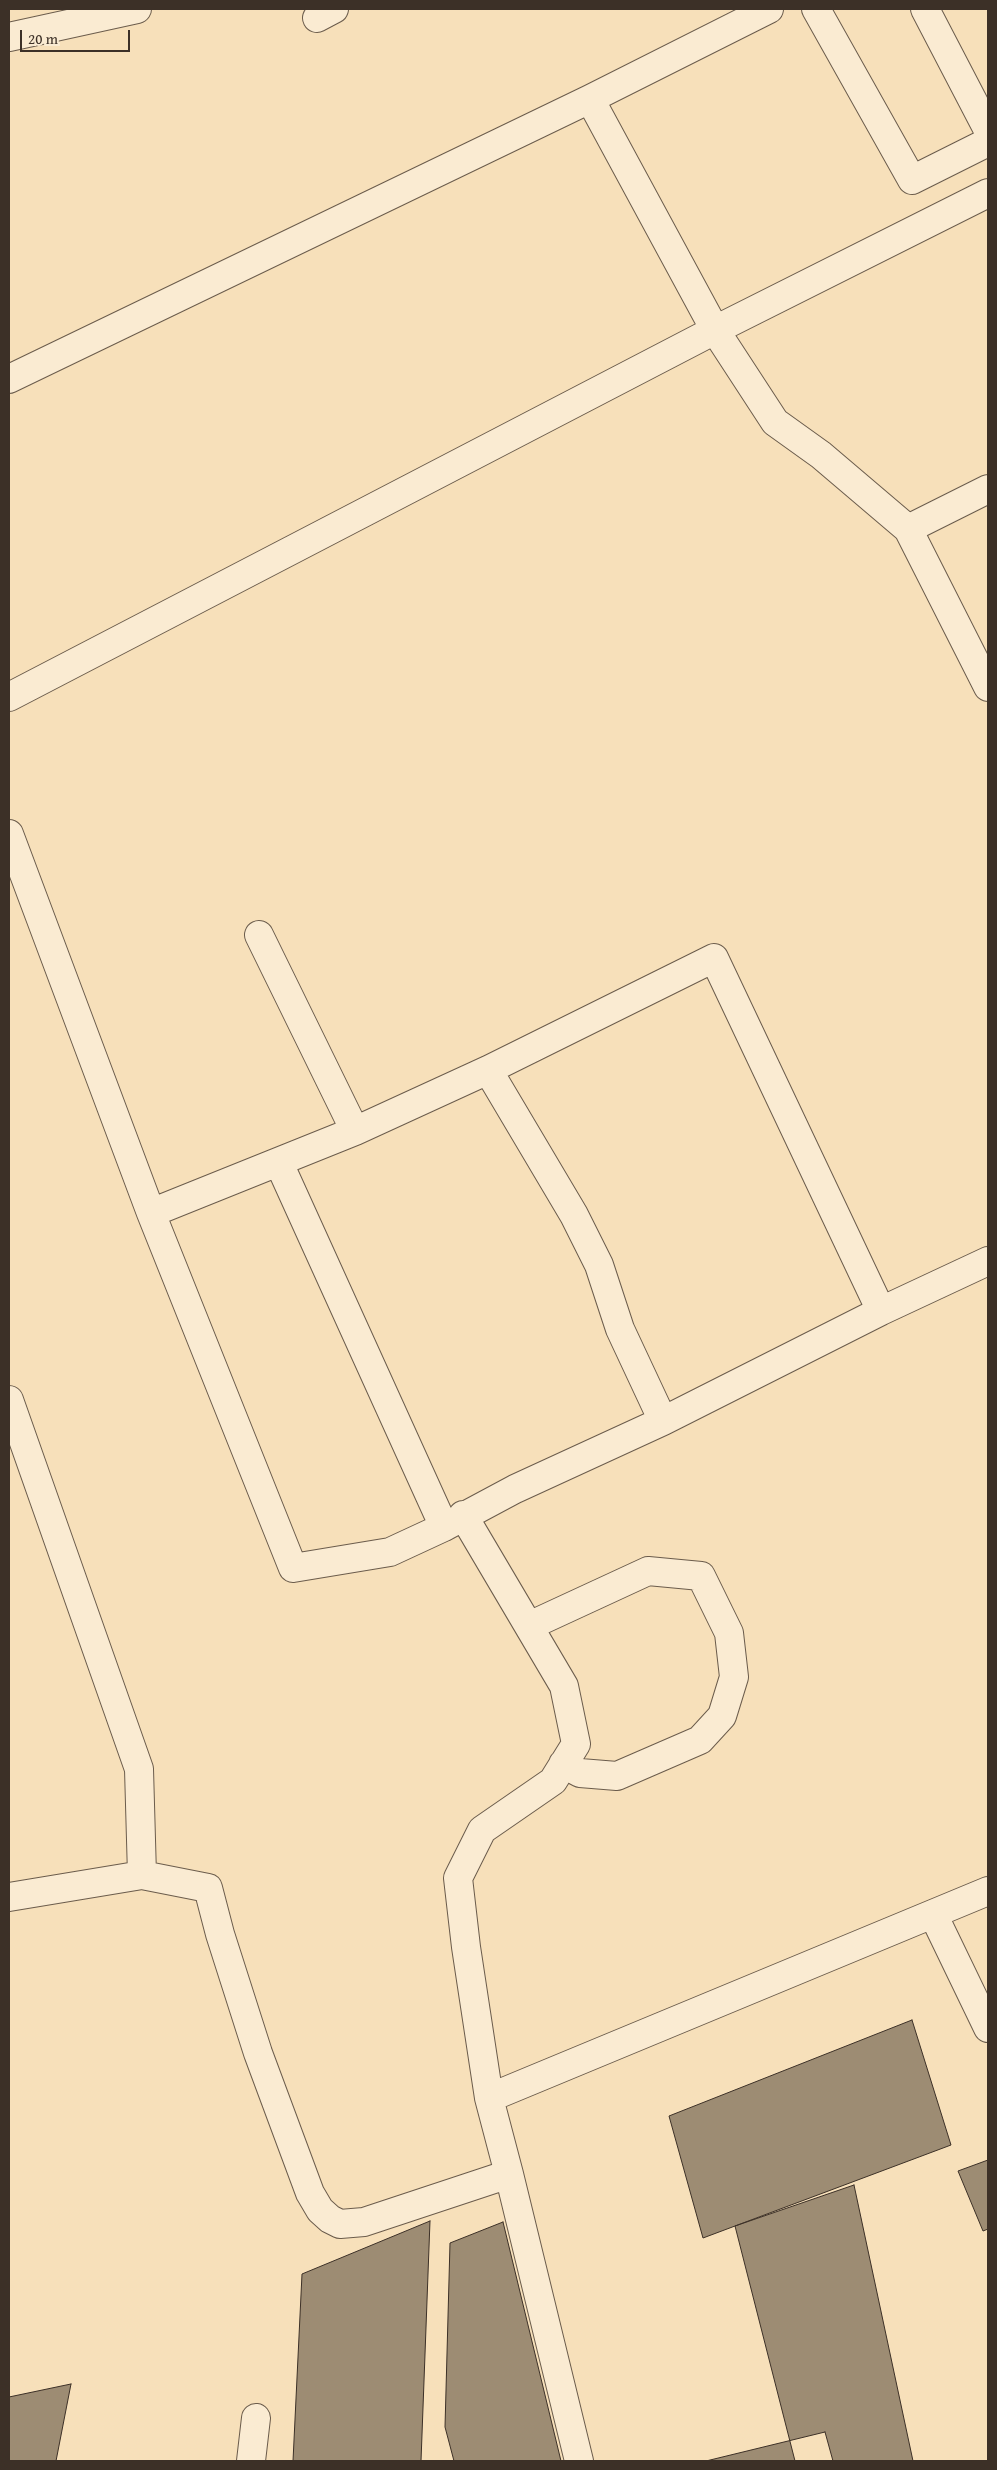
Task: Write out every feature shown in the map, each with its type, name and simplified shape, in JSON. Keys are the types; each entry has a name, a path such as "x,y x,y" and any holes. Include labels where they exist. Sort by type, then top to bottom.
{"street":[{"path":"9,37 137,9"},
{"path":"9,378 590,99 769,9"},
{"path":"816,9 912,180 988,142"},
{"path":"925,9 988,130"},
{"path":"590,99 715,330 775,422 821,455 908,530 988,687"},
{"path":"9,697 715,330 988,193"},
{"path":"908,530 988,489"},
{"path":"9,834 151,1213 293,1568 390,1552 663,1421 881,1312 988,1261"},
{"path":"259,935 354,1131"},
{"path":"151,1213 280,1163 354,1131 488,1070 714,958 881,1312"},
{"path":"488,1070 574,1216 599,1265 620,1329 663,1421"},
{"path":"280,1163 454,1521 529,1626 564,1686 576,1744 553,1781 482,1830 458,1878 466,1947 489,2098 579,2461"},
{"path":"9,1400 139,1769 142,1875"},
{"path":"529,1626 648,1571 702,1576 729,1633 734,1677 722,1716 700,1740 617,1776 580,1773 563,1764"},
{"path":"9,1897 142,1875 208,1888 220,1934 258,2053 310,2193 320,2210 330,2219 340,2224 364,2222 509,2174"},
{"path":"489,2098 988,1892"},
{"path":"933,1914 988,2028"},
{"path":"251,2461 256,2418"}],"building":[{"path":"912,2020 951,2145 703,2238 669,2116"},
{"path":"988,2160 988,2229 983,2231 958,2171"},
{"path":"854,2185 913,2461 795,2461 735,2226"},
{"path":"430,2221 421,2461 293,2461 302,2274"},
{"path":"503,2222 561,2461 454,2461 445,2427 450,2243"},
{"path":"71,2384 56,2461 9,2461 9,2397"},
{"path":"825,2432 833,2461 706,2461"}]}
